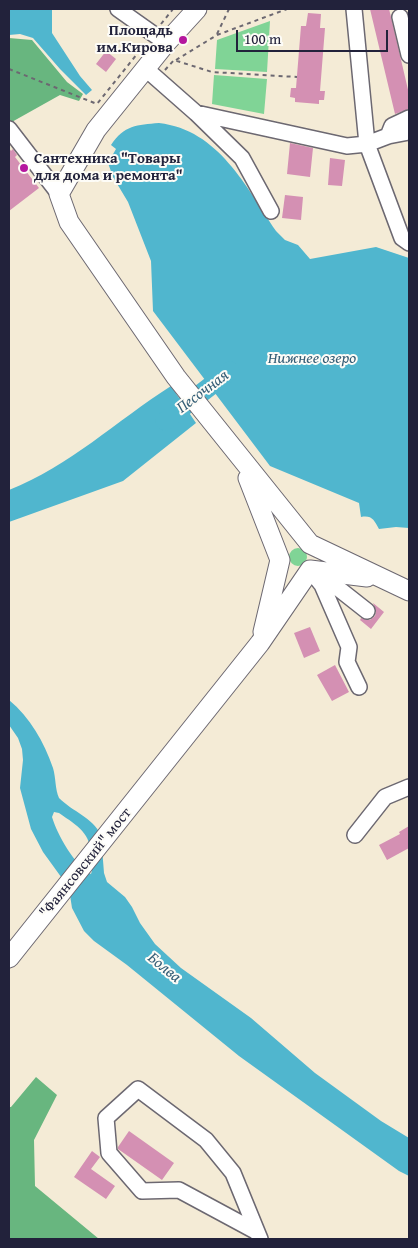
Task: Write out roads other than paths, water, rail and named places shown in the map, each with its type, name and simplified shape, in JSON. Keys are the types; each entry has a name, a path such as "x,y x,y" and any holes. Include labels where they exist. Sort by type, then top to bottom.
{"main road":[{"path":"197,9 96,130 59,194 69,222 176,377 310,544 315,554 314,565 306,573 295,575 285,570 241,460"},
{"path":"260,643 282,549 289,542 300,540 310,544 409,591"},
{"path":"310,570 385,580"},
{"name":"\"Фаянсовский\" мост","path":"9,958 260,643 310,570"}],"street":[{"path":"118,9 164,47"},
{"path":"354,9 367,144 406,240"},
{"path":"400,17 409,55"},
{"path":"146,69 196,113 242,158 271,211"},
{"path":"196,113 347,146 367,144 388,136 409,132"},
{"path":"388,136 392,126 409,118"},
{"path":"9,129 59,194"},
{"path":"310,570 322,585 349,647 346,662 359,687"},
{"path":"322,585 334,585 367,611"},
{"path":"355,835 385,797 409,787"},
{"path":"138,1088 206,1140 233,1174 258,1236 180,1190 142,1191 109,1153 106,1118 138,1088"}],"water":[{"path":"9,9 52,9 52,33 80,76 92,90 86,95 33,38 20,34 9,35"},
{"name":"Нижнее озеро","path":"159,123 180,128 198,137 214,149 242,179 276,231 285,240 298,245 310,259 376,247 409,258 409,528 379,529 372,519 361,517 359,503 270,466 153,311 151,261 128,202 113,177 108,163 116,149 111,145 121,133 132,127"},
{"path":"171,386 196,423 123,481 9,522 9,490 52,469 73,456"},
{"name":"Болва","path":"9,700 30,722 41,740 53,768 59,798 93,824 101,835 104,873 107,882 125,897 155,944 181,968 251,1018 315,1073 381,1121 409,1138 409,1176 399,1171 239,1056 127,965 94,941 84,931 72,908 70,895 64,881 43,852 31,829 20,788 23,760 22,749 18,738 9,725","holes":["54,812 59,813 78,827 86,836 91,849 91,874 73,857 62,840 52,817"]}],"waterway":[{"name":"Песочная","path":"165,421 230,371"}],"place":[{"name":"Площадь им.Кирова","path":"183,40"},
{"name":"Сантехника \"Товары для дома и ремонта\"","path":"24,168"}]}
